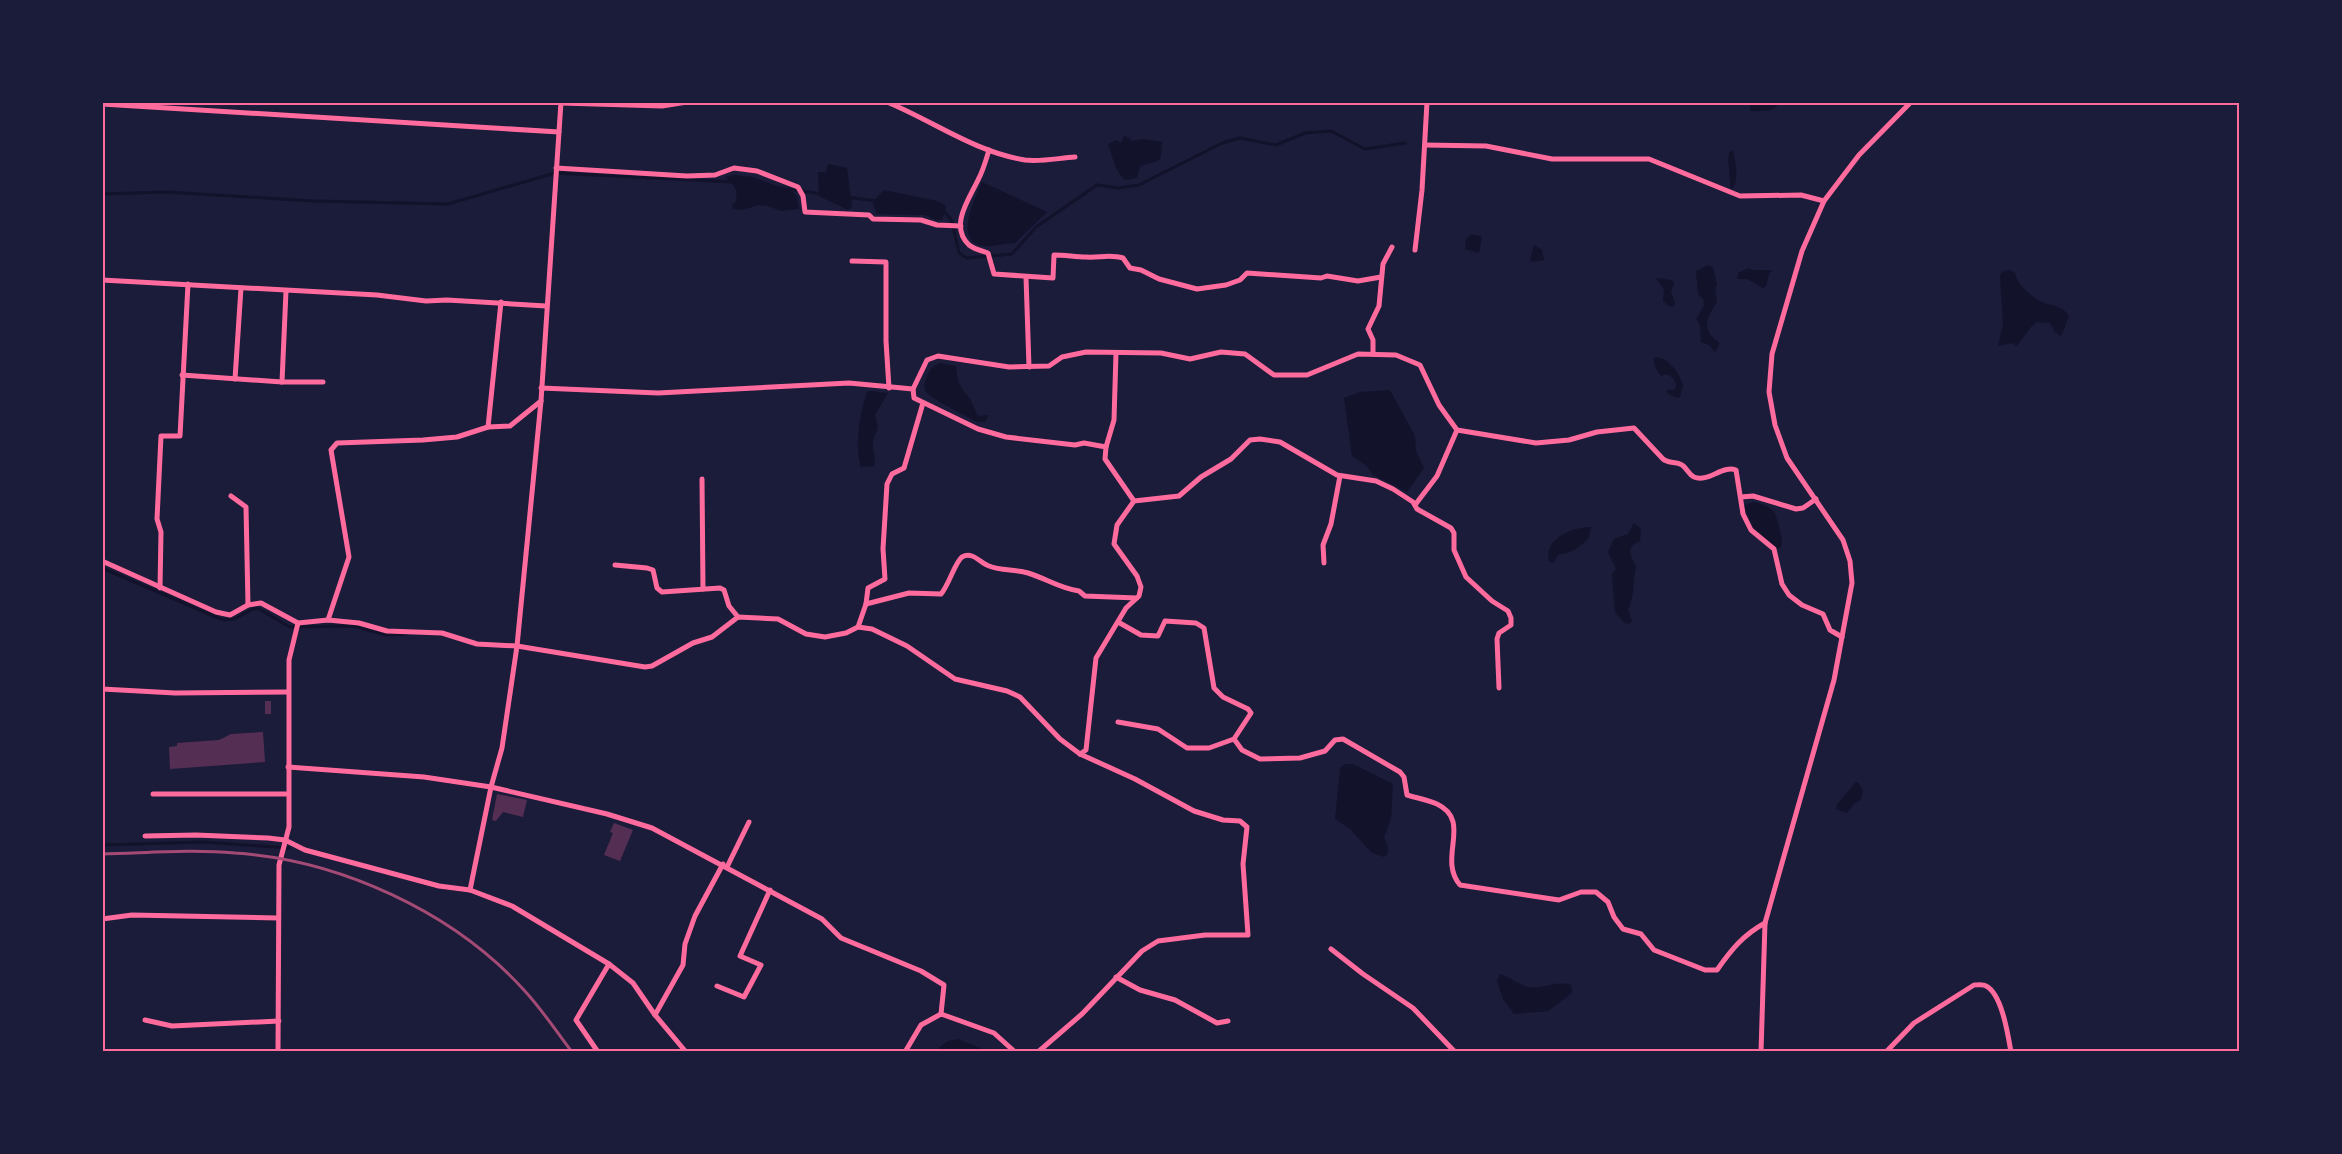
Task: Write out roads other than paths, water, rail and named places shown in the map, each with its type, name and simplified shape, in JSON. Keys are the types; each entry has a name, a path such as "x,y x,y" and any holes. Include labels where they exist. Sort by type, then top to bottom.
{"street":[{"path":"470,890 491,787 502,748 517,646 541,401 561,103 662,106 687,102"},
{"path":"887,102 906,110 955,137 990,150 1026,160 1075,157"},
{"path":"906,110 908,102"},
{"path":"1415,250 1427,102"},
{"path":"1761,1052 1764,923 1834,680 1852,583 1850,561 1843,540 1787,458 1775,425 1769,392 1772,354 1802,250 1824,201 1859,155 1911,102"},
{"path":"102,104 559,132"},
{"path":"1425,145 1486,146 1552,159 1649,159 1740,196 1801,195 1824,201"},
{"path":"990,150 979,179 964,207 962,226 963,236 970,246 988,253 994,274 1053,278 1054,255 1084,258 1114,255 1123,258 1130,268 1141,270 1159,279 1197,289 1226,285 1240,280 1247,273 1321,278 1327,276 1358,280 1380,277"},
{"path":"556,171 686,176 715,175 734,168 754,171 798,187 803,196 805,212 868,215 873,219 921,220 936,224 962,226"},
{"path":"1373,354 1372,340 1368,329 1379,306 1380,277 1383,264 1392,247"},
{"path":"852,261 886,262 886,341 889,388"},
{"path":"1026,276 1029,367"},
{"path":"102,280 377,295 426,301 501,302 546,306"},
{"path":"160,588 161,532 157,519 161,436 180,436 188,284"},
{"path":"235,379 242,288"},
{"path":"282,382 286,291"},
{"path":"488,427 501,302"},
{"path":"1106,447 1084,443 1075,445 1006,437 978,429 914,398 913,389 927,360 938,356 1009,367 1029,367 1049,366 1062,357 1086,352 1161,353 1190,359 1221,352 1245,354 1274,375 1307,375 1358,354 1396,355 1420,365 1439,405 1458,430 1536,443 1569,440 1597,432 1634,428 1663,459 1667,462 1682,465 1690,475 1696,478 1702,478 1730,468 1736,470 1743,514 1751,530 1774,549 1782,584 1789,595 1802,605 1823,614 1830,630 1842,637"},
{"path":"1116,353 1114,420 1106,447 1105,459 1134,501"},
{"path":"182,375 282,382 323,382"},
{"path":"541,388 658,393 849,384 913,389"},
{"path":"328,620 349,557 331,450 337,443 457,437 488,427 510,426 541,401"},
{"path":"858,627 866,604 868,588 885,579 883,549 887,484 892,474 904,468 923,403"},
{"path":"1415,505 1437,476 1458,430"},
{"path":"1080,754 1086,750 1096,658 1126,608 1137,598 1141,587 1137,576 1114,544 1117,525 1134,501 1178,496 1201,477 1231,459 1250,440 1260,439 1280,442 1340,476 1376,481 1393,489 1415,505 1417,509 1451,528 1454,533 1454,550 1466,577 1492,601 1508,612 1511,618 1511,625 1499,633 1496,639 1500,688"},
{"path":"1324,563 1323,545 1331,524 1340,476"},
{"path":"702,479 703,589"},
{"path":"231,496 246,507 248,605"},
{"path":"1741,497 1753,496 1796,509 1803,508 1816,499"},
{"path":"866,604 909,593 941,594 947,588 959,560 963,556 974,556 988,566 1028,573 1079,591 1085,596 1137,598"},
{"path":"102,561 216,612 230,615 248,605 261,603 298,623 328,620 359,623 387,631 442,633 477,644 517,646 645,668 693,644 712,637 738,617 778,619 806,634 825,637 846,633 858,627 872,629 908,646 955,678 1007,691 1020,697 1060,739 1080,754 1135,779 1194,811 1223,820 1240,820 1246,827 1243,864 1248,935 1205,935 1158,941 1142,951 1082,1014 1038,1052"},
{"path":"616,565 653,570 657,588 662,592 720,588 724,590 729,606 738,617"},
{"path":"1118,622 1141,635 1158,636 1164,621 1196,623 1204,628 1214,688 1223,697 1251,712 1234,738 1209,748 1187,748 1158,730 1118,722"},
{"path":"278,1052 279,865 288,827 289,660 298,623"},
{"path":"102,689 175,693 288,692"},
{"path":"1234,738 1242,750 1260,760 1300,758 1324,751 1335,740 1343,739 1400,772 1404,777 1407,795 1438,804 1450,814 1455,830 1450,865 1454,877 1460,885 1559,900 1581,892 1596,892 1608,902 1614,917 1623,929 1642,934 1654,950 1705,970 1717,970 1733,947 1748,932 1764,923"},
{"path":"288,767 424,777 491,787 607,814 652,828 822,919 842,938 921,970 944,985 941,1014"},
{"path":"153,794 287,794"},
{"path":"655,1015 682,965 685,944 695,916 749,822"},
{"path":"145,836 196,835 284,840 305,850 439,886 470,890 512,906 608,964 632,984 686,1052"},
{"path":"717,986 744,996 761,965 740,956 770,890"},
{"path":"102,919 132,915 278,918"},
{"path":"1331,949 1363,974 1413,1008 1455,1052"},
{"path":"598,1052 576,1020 608,964"},
{"path":"1116,977 1140,990 1175,1000 1217,1023 1228,1021"},
{"path":"1886,1052 1914,1023 1974,985 1985,985 1991,990 1999,1003 2011,1052"},
{"path":"905,1052 921,1025 941,1014 994,1033 1015,1052"},
{"path":"145,1020 172,1026 279,1020"}],"waterway":[{"path":"944,211 952,221 959,253 967,258 1012,254 1036,227 1097,185 1118,188 1139,185 1222,143 1240,138 1276,145 1305,133 1331,131 1365,149 1405,143"},
{"path":"102,194 166,192 314,201 448,204 555,173 733,182"},
{"path":"781,188 822,194"},
{"path":"846,197 877,201"},
{"path":"102,568 223,620 234,619 253,609 259,609 290,627 353,626 386,635 406,634"},
{"path":"102,845 203,842 289,848"}],"railway":[{"path":"102,854 202,851 274,858 314,866 391,894 463,936 495,961 530,996 572,1052"}]}
